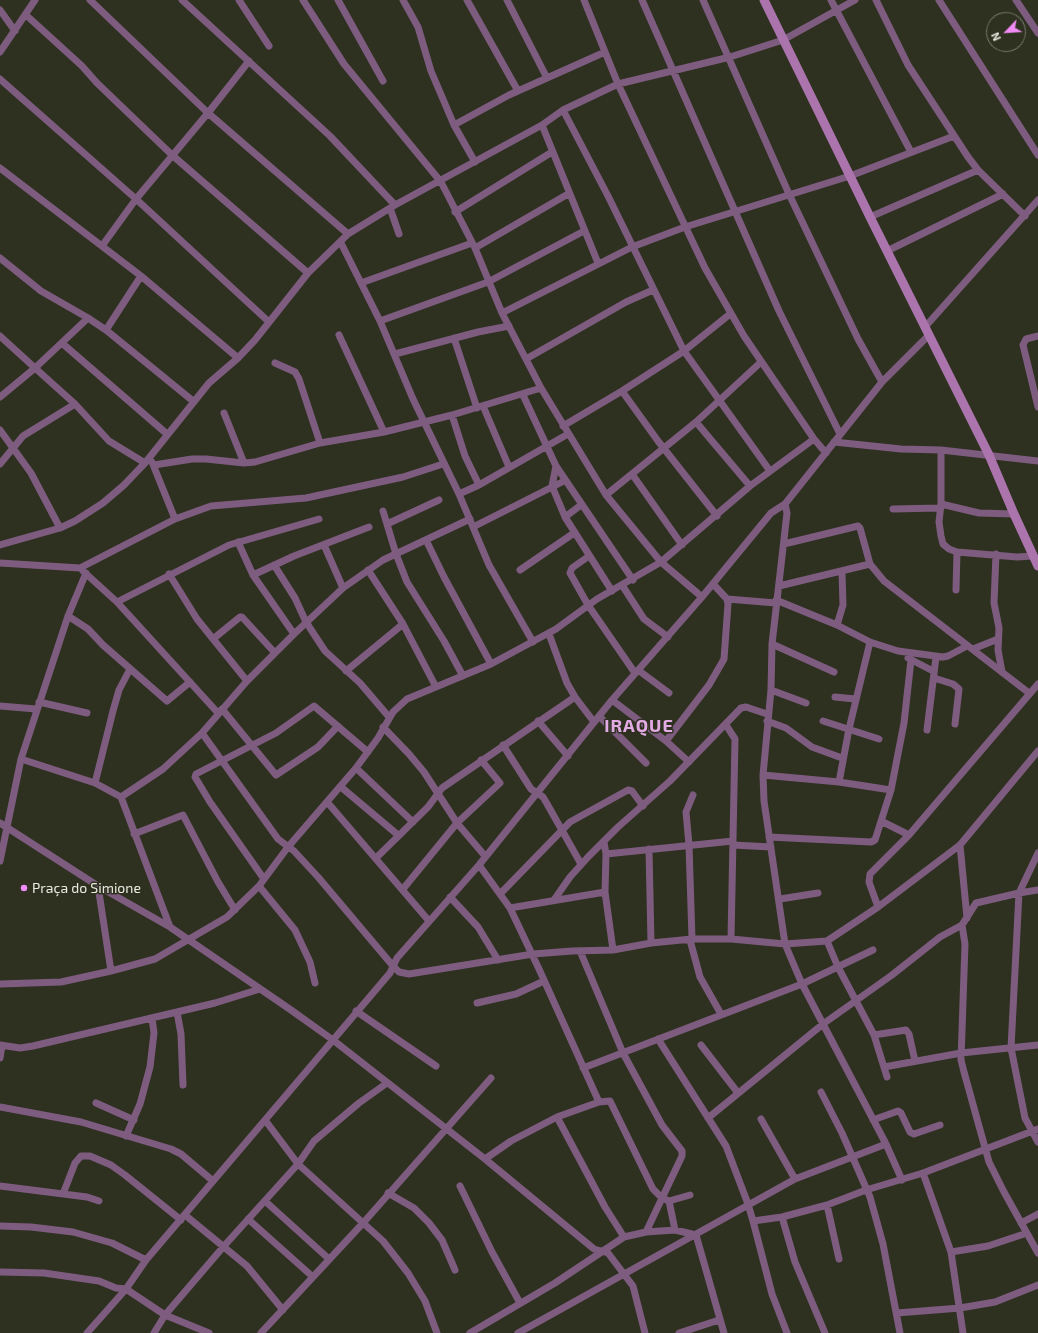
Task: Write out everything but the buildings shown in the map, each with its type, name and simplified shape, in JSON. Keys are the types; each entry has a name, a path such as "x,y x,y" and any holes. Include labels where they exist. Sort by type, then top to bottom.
{"street":[{"path":"0,52 35,0"},
{"path":"90,0 208,113 348,234"},
{"path":"182,0 330,136 393,207 399,234"},
{"path":"239,0 269,46"},
{"path":"303,0 344,64 441,182 455,212 474,246 502,313 541,388 606,495 661,562 702,597"},
{"path":"338,0 383,81"},
{"path":"403,0 418,27 431,71 454,124 475,162"},
{"path":"468,0 518,91"},
{"path":"507,0 547,78"},
{"path":"584,0 618,84 685,227 730,314 814,439 826,453"},
{"path":"642,0 782,318 840,434"},
{"path":"703,0 730,56 789,194 858,339 882,382"},
{"path":"764,0 989,455 1014,514 1036,560"},
{"path":"831,0 911,152"},
{"path":"0,545 60,528 76,521 103,503 124,485 145,463 208,383 238,358 255,340 308,273 341,243 348,234 393,207 441,182 542,125 563,110 618,84 730,56 783,40 855,0"},
{"path":"876,0 908,65 954,136 978,170 1025,216"},
{"path":"939,0 1038,155"},
{"path":"1016,0 1038,33"},
{"path":"0,10 15,30"},
{"path":"26,15 82,66 107,93 172,155 308,273"},
{"path":"454,124 518,91 605,52"},
{"path":"102,246 136,199 208,113 249,61"},
{"path":"0,79 136,199 269,322"},
{"path":"563,110 684,351 718,401 770,471"},
{"path":"542,125 568,194 598,263"},
{"path":"502,313 632,247 685,227 850,176 954,136"},
{"path":"455,212 552,152"},
{"path":"0,168 141,276 238,358"},
{"path":"870,217 978,170"},
{"path":"361,283 474,246 568,194"},
{"path":"887,251 1003,194"},
{"path":"87,1333 126,1289 146,1260 266,1120 356,1011 390,973 396,958 479,865 612,700 668,637 771,513 785,504 882,382 1038,200"},
{"path":"380,321 488,282 584,231"},
{"path":"341,243 380,321 423,422 459,494 489,565 533,642"},
{"path":"0,258 41,291 106,330 193,401"},
{"path":"106,330 141,276"},
{"path":"526,359 626,302 653,290"},
{"path":"563,426 622,391 684,351 730,314"},
{"path":"0,397 63,344 88,318"},
{"path":"395,354 454,338 509,326"},
{"path":"339,335 384,432"},
{"path":"0,336 75,404 109,441 145,463"},
{"path":"1038,336 1026,339 1023,345 1038,407"},
{"path":"454,338 480,407 509,467"},
{"path":"63,344 167,434"},
{"path":"606,495 696,422 761,362"},
{"path":"275,363 295,372 300,379 320,443"},
{"path":"154,465 206,458 244,463 255,462 320,443 384,432 452,415 523,395 541,388"},
{"path":"622,391 664,449 716,516"},
{"path":"523,395 564,481 633,580"},
{"path":"0,464 13,446 23,436 75,404"},
{"path":"224,413 244,463"},
{"path":"452,415 466,456 479,484"},
{"path":"696,422 750,486"},
{"path":"0,430 13,446 40,488 60,528"},
{"path":"459,494 568,434"},
{"path":"0,984 61,982 155,959 187,941 235,910 259,886 288,847 328,803 368,752 389,717 407,699 491,664 549,634 588,605 633,580 661,562 750,486 814,439"},
{"path":"834,442 901,449 941,450 1038,461"},
{"path":"941,450 942,495 939,522 943,544 948,549 957,552 996,554 1036,560"},
{"path":"150,456 175,519"},
{"path":"0,563 83,571 175,519 201,509 223,503 306,498 403,477 443,464"},
{"path":"556,466 552,486 564,517 612,591"},
{"path":"632,474 682,545"},
{"path":"473,527 564,481"},
{"path":"386,524 439,500"},
{"path":"785,504 787,513 772,644 771,690 767,717 763,775 764,801 780,899 785,944 802,984 886,1144 902,1180"},
{"path":"564,517 581,505"},
{"path":"893,509 940,506 979,513 1014,514"},
{"path":"383,511 396,554 412,590 444,641 463,676"},
{"path":"117,602 169,574 238,542 319,519"},
{"path":"120,797 163,769 202,733 220,711 294,634 344,588 368,570 396,554 470,519"},
{"path":"784,544 858,526 860,528 870,564 884,581 1029,693"},
{"path":"253,575 274,565 369,527"},
{"path":"520,570 574,533"},
{"path":"426,540 444,577 491,664"},
{"path":"238,542 253,575 294,634"},
{"path":"324,545 344,588"},
{"path":"956,590 957,552"},
{"path":"996,554 994,598 999,628 998,650 1002,672"},
{"path":"589,556 569,572 588,605 637,672 668,694"},
{"path":"779,586 870,564"},
{"path":"274,565 295,598 306,622 325,651 370,694 389,717"},
{"path":"368,570 403,624 436,687"},
{"path":"83,571 117,602 190,682 253,745 275,775 278,775 318,747 338,726"},
{"path":"0,862 3,825 21,759 36,709 83,571"},
{"path":"837,625 843,605 842,572"},
{"path":"169,574 197,619 248,681"},
{"path":"666,741 709,685 724,659 726,645 727,599 713,584"},
{"path":"622,585 644,619 668,637"},
{"path":"727,599 776,601 837,625 870,642 898,651 936,657 948,656 970,647 998,639"},
{"path":"68,616 88,629 103,645 167,701 190,682"},
{"path":"213,639 240,617 242,617 276,653"},
{"path":"346,671 403,624"},
{"path":"549,634 567,683 575,697 646,763"},
{"path":"839,782 842,758 870,642"},
{"path":"772,644 834,672"},
{"path":"898,651 959,689 955,724"},
{"path":"927,730 936,657"},
{"path":"769,836 871,842 875,840 891,790 904,723 912,660"},
{"path":"95,783 119,690 130,668"},
{"path":"878,907 869,882 870,874 909,835 1038,684"},
{"path":"771,690 806,703"},
{"path":"376,858 413,822 442,788 575,697"},
{"path":"835,697 856,699"},
{"path":"612,700 666,741 689,762"},
{"path":"39,702 87,713"},
{"path":"0,706 36,709"},
{"path":"264,879 245,854 195,777 196,774 276,733 314,706 368,752"},
{"path":"554,900 581,864 618,827 643,806 689,762 743,707 767,717 786,728 812,747 842,758"},
{"path":"538,721 568,756"},
{"path":"823,721 879,739"},
{"path":"726,725 735,739 731,939"},
{"path":"384,727 410,754 457,823 485,856"},
{"path":"202,733 278,839 318,877 393,966 399,972 409,974 533,954 580,950 613,950 651,943 731,939 785,944 827,941 878,907 960,845 1038,751"},
{"path":"503,746 531,789 546,802 581,864"},
{"path":"21,759 95,783 120,797 170,927"},
{"path":"403,889 457,823 500,783 481,760"},
{"path":"356,768 413,822"},
{"path":"763,775 839,782 891,790"},
{"path":"341,787 398,836"},
{"path":"501,893 570,822 628,790 632,791 643,806"},
{"path":"693,795 686,808 689,845 690,940 700,977 721,1014"},
{"path":"328,803 429,921"},
{"path":"134,834 183,816 218,882 235,910"},
{"path":"881,821 909,835"},
{"path":"3,825 98,886 170,927 187,941 260,989 332,1040 485,1159 594,1249 605,1251 625,1274 633,1286 645,1333"},
{"path":"604,842 606,854 605,892 613,950"},
{"path":"606,854 689,845 733,843 771,847"},
{"path":"960,845 967,918"},
{"path":"649,849 651,943"},
{"path":"1038,853 1019,893 1011,1048 1020,1101 1025,1118 1035,1130 1038,1142"},
{"path":"479,865 501,893 510,908 533,954 599,1102"},
{"path":"98,886 111,971"},
{"path":"259,886 295,930 310,962 315,983"},
{"path":"708,1118 823,1024 892,975 928,945 962,925 976,903 1038,890"},
{"path":"510,908 605,892"},
{"path":"780,899 818,893"},
{"path":"450,897 478,927 498,960"},
{"path":"962,925 965,944 961,1053 964,1072 986,1150 1004,1192 1038,1253"},
{"path":"827,941 838,967 874,1035 887,1077"},
{"path":"580,950 623,1053 662,1125 682,1151 682,1156 665,1200 646,1232"},
{"path":"583,1068 802,984 873,950"},
{"path":"477,1003 516,994 544,981"},
{"path":"0,1058 1,1045 20,1048 33,1046 177,1012 260,989"},
{"path":"356,1011 436,1066"},
{"path":"177,1012 181,1034 182,1085"},
{"path":"126,1136 140,1104 150,1067 154,1033 152,1018"},
{"path":"874,1035 906,1030 909,1034 915,1061"},
{"path":"658,1039 726,1146 748,1204 772,1294 787,1333"},
{"path":"701,1045 738,1093"},
{"path":"884,1068 961,1053 1038,1045"},
{"path":"261,1333 364,1222 445,1128 491,1078"},
{"path":"154,1333 166,1314 224,1246 298,1164 314,1141 359,1103 387,1083"},
{"path":"821,1092 853,1157 866,1190 883,1244 900,1333"},
{"path":"485,1159 511,1141 557,1117 599,1102 610,1100 653,1189 665,1200 675,1230"},
{"path":"96,1103 134,1120"},
{"path":"0,1107 81,1122 176,1152 213,1181"},
{"path":"873,1120 898,1111 901,1113 910,1132 914,1134 940,1125"},
{"path":"557,1117 602,1201 624,1237"},
{"path":"761,1119 795,1179"},
{"path":"266,1120 298,1164 364,1222 382,1240 408,1273 425,1301 437,1333"},
{"path":"753,1222 827,1205 866,1190 923,1173 1035,1130"},
{"path":"518,1333 795,1179 886,1144"},
{"path":"62,1194 75,1163 81,1156 90,1156 110,1165 224,1246 248,1266 283,1310"},
{"path":"923,1173 951,1252 960,1308 962,1333"},
{"path":"0,1186 62,1194 99,1201"},
{"path":"460,1186 492,1252 520,1303"},
{"path":"388,1193 414,1208 429,1223 442,1240 455,1270"},
{"path":"665,1200 690,1195"},
{"path":"265,1201 329,1259"},
{"path":"827,1205 839,1259"},
{"path":"1021,1223 1038,1214"},
{"path":"782,1216 795,1262 825,1333"},
{"path":"248,1219 313,1277"},
{"path":"0,1226 31,1226 73,1232 112,1243 146,1260"},
{"path":"470,1333 605,1251 624,1237 646,1232 675,1230 696,1235"},
{"path":"951,1252 988,1246 1027,1233"},
{"path":"696,1235 719,1320 724,1333"},
{"path":"0,1272 51,1274 99,1281 116,1288 126,1289 166,1314 209,1333"},
{"path":"897,1313 960,1308 995,1302 1038,1285"},
{"path":"679,1333 719,1320"}],"place":[{"name":"Praça do Simione","path":"24,888"}],"district":[{"name":"IRAQUE","path":"639,726"}]}
